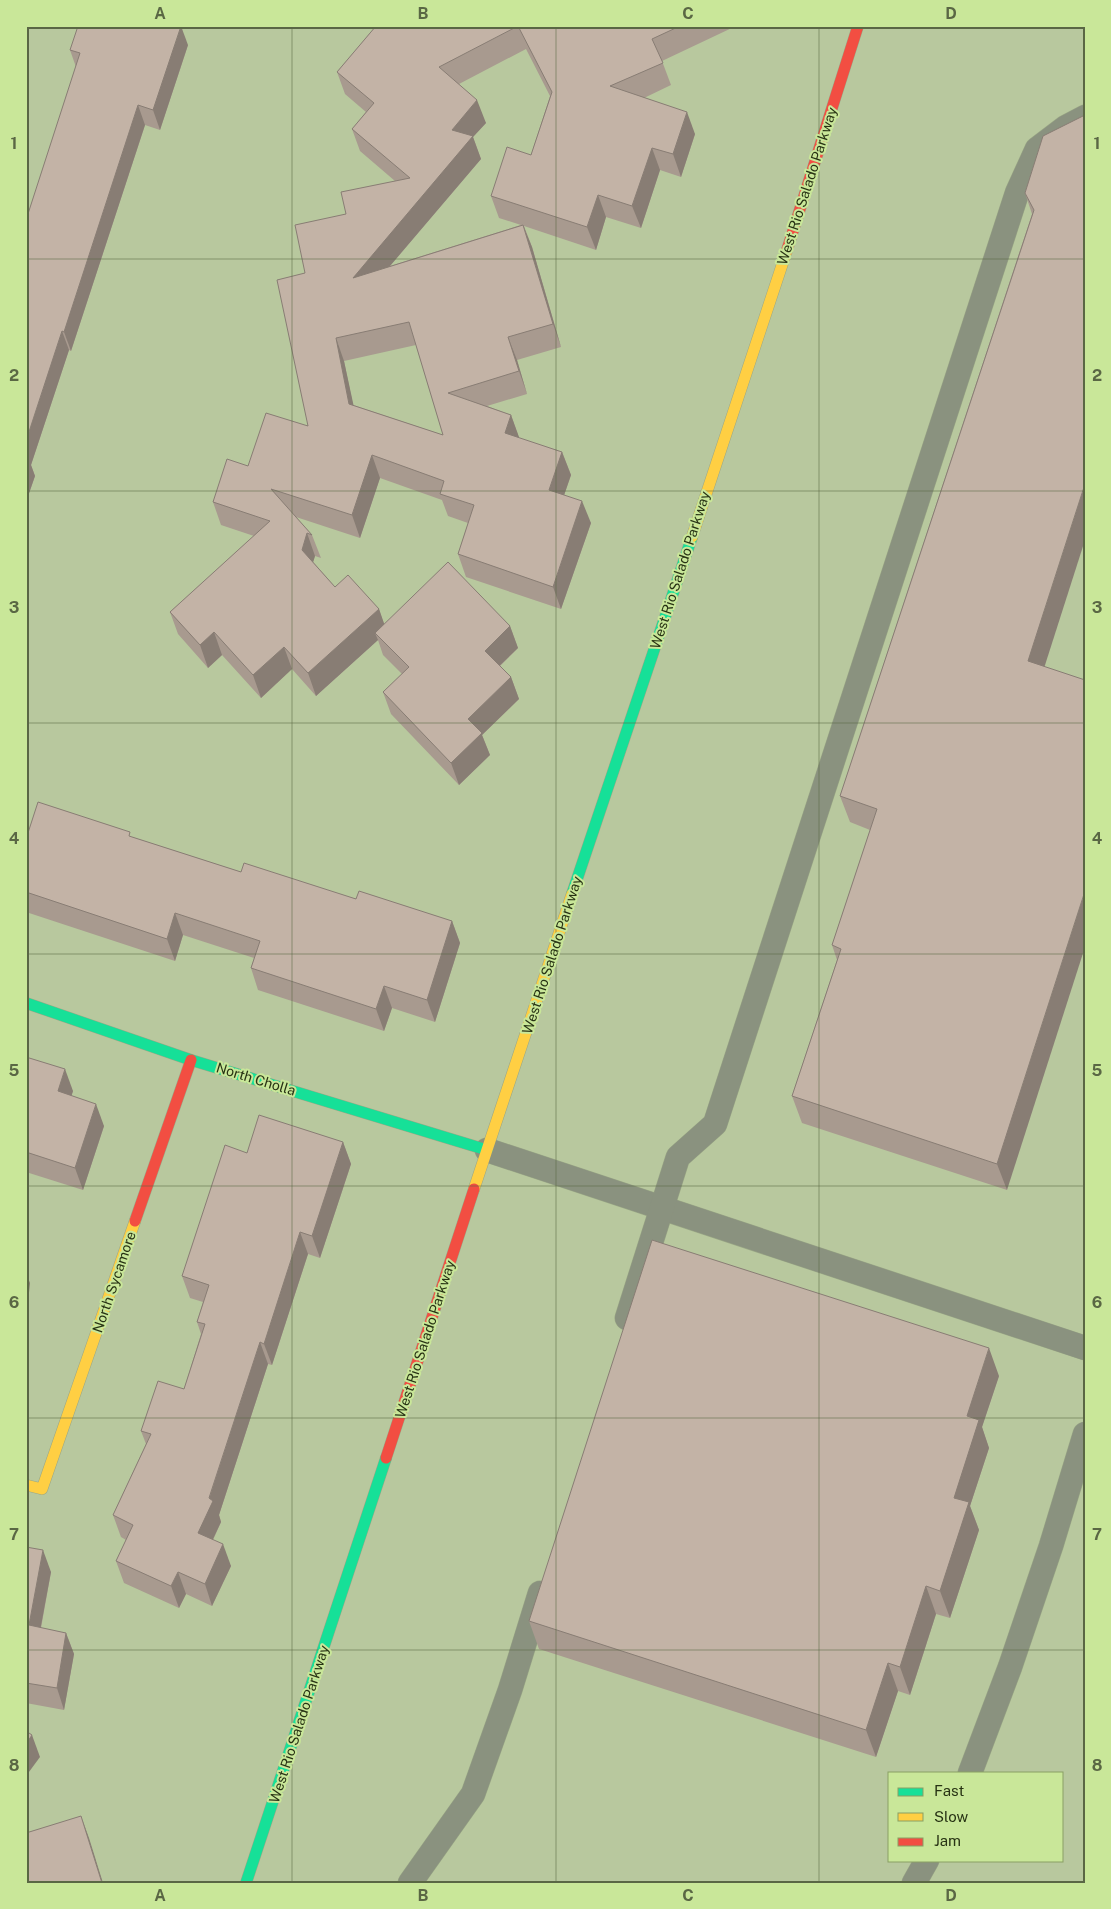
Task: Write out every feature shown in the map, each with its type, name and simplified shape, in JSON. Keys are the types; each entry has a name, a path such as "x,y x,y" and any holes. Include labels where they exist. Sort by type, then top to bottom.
{"main road":[{"name":"West Rio Salado Parkway","path":"246,1883 487,1150 786,252 858,26"},
{"name":"North Cholla","path":"26,1003 191,1060 487,1150"},
{"name":"North Sycamore","path":"26,1485 42,1489 191,1060"}],"lane":[{"path":"620,1341 678,1157 714,1124 1017,193 1037,149 1066,127 1085,117"},
{"path":"487,1150 1085,1348"},
{"path":"970,1772 1010,1666 1051,1546 1085,1434"},
{"path":"410,1883 473,1794 510,1690 545,1577"},
{"path":"914,1883 926,1862"}],"building":[{"path":"78,26 181,26 153,110 138,105 64,332 62,331 26,441 26,220 80,53 70,50"},
{"path":"376,26 518,26 439,67 477,100 452,130 473,136 353,278 523,225 553,324 508,337 519,371 448,393 511,415 505,433 562,452 549,490 582,501 553,587 458,554 474,505 440,494 444,481 372,455 352,515 271,489 312,535 307,533 302,550 335,587 348,575 379,609 308,673 284,647 253,675 214,632 200,645 170,612 270,521 213,502 227,459 248,466 266,413 308,426 277,280 305,273 295,225 346,214 341,192 410,178 352,129 374,103 337,72","holes":["409,322 443,435 349,404 336,338"]},
{"path":"518,26 680,26 652,39 663,63 610,86 687,112 673,154 652,148 632,206 598,195 587,227 491,196 507,147 531,155 552,92"},
{"path":"1085,115 1085,484 1028,661 1085,680 1085,891 997,1164 792,1096 841,949 832,945 877,809 840,796 1034,210 1025,193 1043,136"},
{"path":"448,562 510,626 485,651 511,677 468,719 482,733 451,763 383,692 409,667 375,633"},
{"path":"38,802 130,832 129,836 241,872 244,863 356,899 359,891 452,921 427,1000 384,986 376,1009 251,968 260,941 175,913 167,939 26,892 26,839"},
{"path":"26,1057 65,1069 58,1091 96,1104 75,1168 26,1152"},
{"path":"259,1115 343,1142 312,1236 300,1232 264,1344 260,1342 209,1498 213,1501 198,1533 223,1544 205,1584 178,1572 171,1586 116,1561 133,1525 113,1515 151,1434 141,1431 158,1381 184,1389 205,1324 197,1322 209,1285 182,1276 225,1145 247,1153"},
{"path":"652,1240 989,1348 967,1416 979,1420 954,1498 969,1502 940,1591 926,1586 900,1667 888,1663 866,1730 529,1621"},
{"path":"26,1547 43,1550 29,1625 66,1633 57,1688 26,1683"},
{"path":"26,1731 32,1735 26,1744"},
{"path":"81,1816 102,1883 26,1883 26,1833"}],"traffic: fast":[{"path":"572,894 692,537"},
{"path":"26,1003 191,1060 487,1150"},
{"path":"246,1883 386,1458"}],"traffic: slow":[{"path":"692,537 787,250"},
{"path":"474,1189 572,894"},
{"path":"26,1485 42,1489 135,1221"}],"traffic: jam":[{"path":"787,250 858,26"},
{"path":"135,1221 191,1060"},
{"path":"386,1458 474,1189"}]}
